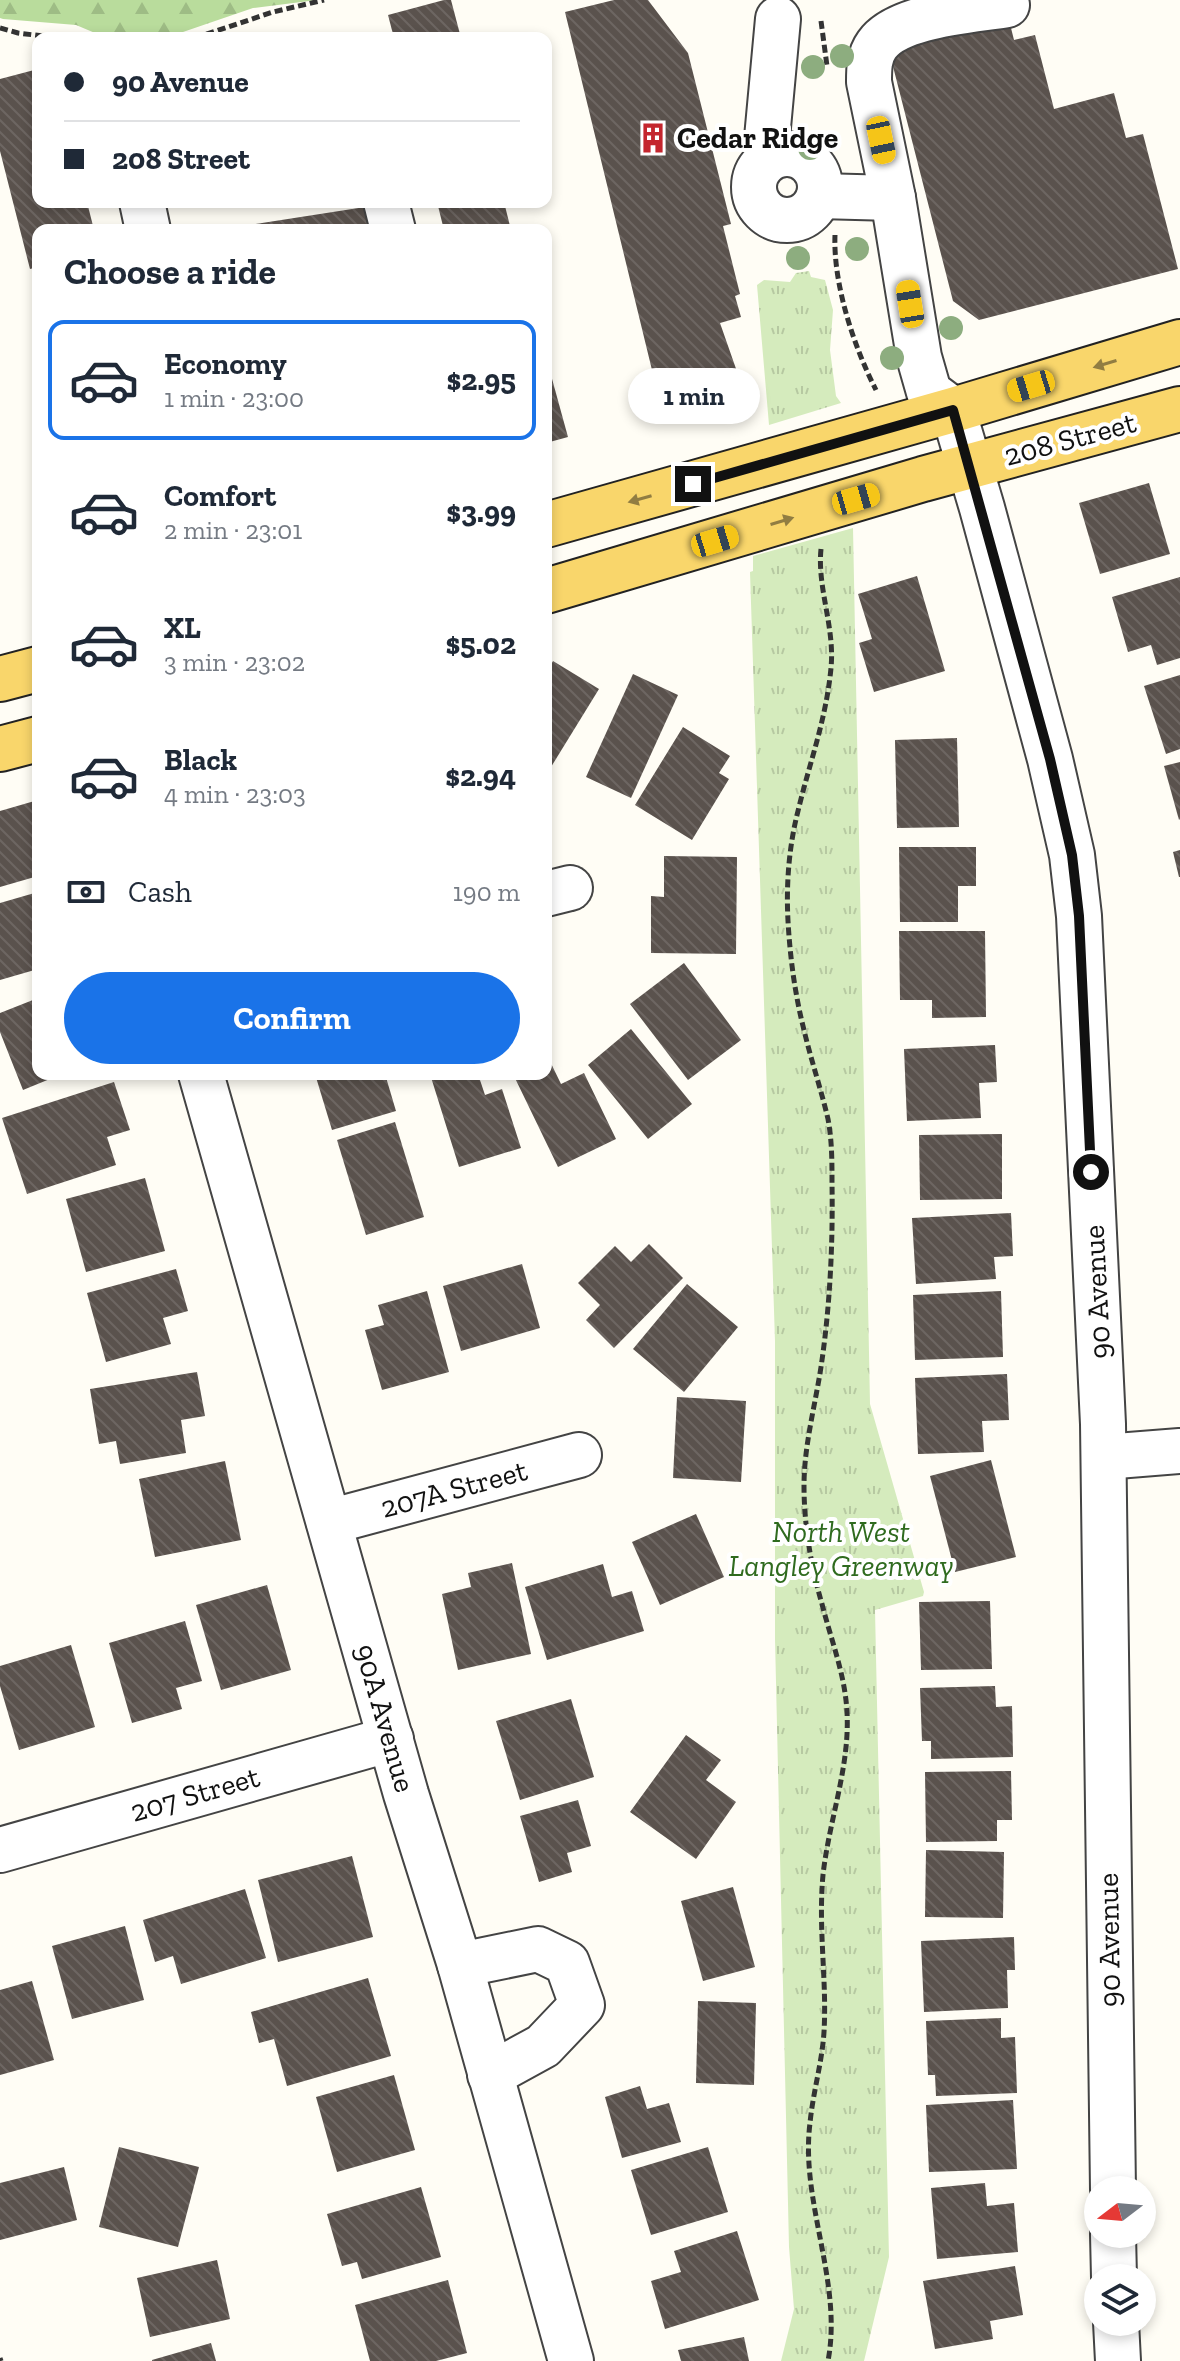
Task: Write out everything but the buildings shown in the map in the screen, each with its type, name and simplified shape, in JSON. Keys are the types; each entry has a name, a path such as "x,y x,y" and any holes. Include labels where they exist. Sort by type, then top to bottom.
{"main road":[{"name":"208 Street","path":"552,523 1180,342"},
{"name":"208 Street","path":"552,589 969,467 1180,409"},
{"path":"0,679 32,671"},
{"path":"0,749 32,741"}],"street":[{"path":"953,410 929,392 919,357 893,198 869,82 869,64 878,43 893,31 919,20 1007,5"},
{"path":"778,19 767,138 750,176 759,205 776,218 797,218 815,205 819,196 893,198"},
{"name":"90 Avenue","path":"953,410 1050,759 1072,855 1079,916 1104,1457 1113,2176"},
{"name":"90A Avenue","path":"203,1080 391,1739 460,1965 571,2361"},
{"path":"1104,1457 1180,1451"},
{"name":"207A Street","path":"329,1522 579,1455"},
{"name":"207 Street","path":"0,1850 391,1739"},
{"path":"460,1965 538,1949 567,1963 582,2005 543,2046 490,2075"},
{"path":"1117,2336 1118,2361"}],"path":[{"path":"213,32 273,12 324,0"},
{"path":"0,28 32,35"},
{"path":"822,543 820,561 832,662 821,732 797,812 789,862 788,920 798,1003 829,1122 832,1151 832,1237 828,1293 804,1482 813,1567 847,1706 848,1739 824,1872 820,1939 824,2026 822,2060 809,2124 811,2179 828,2288 828,2361"}],"green space":[{"path":"0,0 317,0 253,8 183,32 93,32 76,25 0,18"},
{"path":"809,271 811,277 825,280 833,310 830,350 836,396 841,403 769,425 757,285 764,280 790,282 796,273"},
{"name":"North West Langley Greenway","path":"853,528 870,1404 924,1592 923,1596 875,1610 889,2257 864,2361 781,2361 794,2309 789,2247 775,1639 775,1341 750,572 753,571 753,556"}],"place":[{"name":"Cedar Ridge","path":"653,138"}],"route":[{"path":"693,484 953,410 1050,759 1072,855 1079,916 1091,1172"}]}
